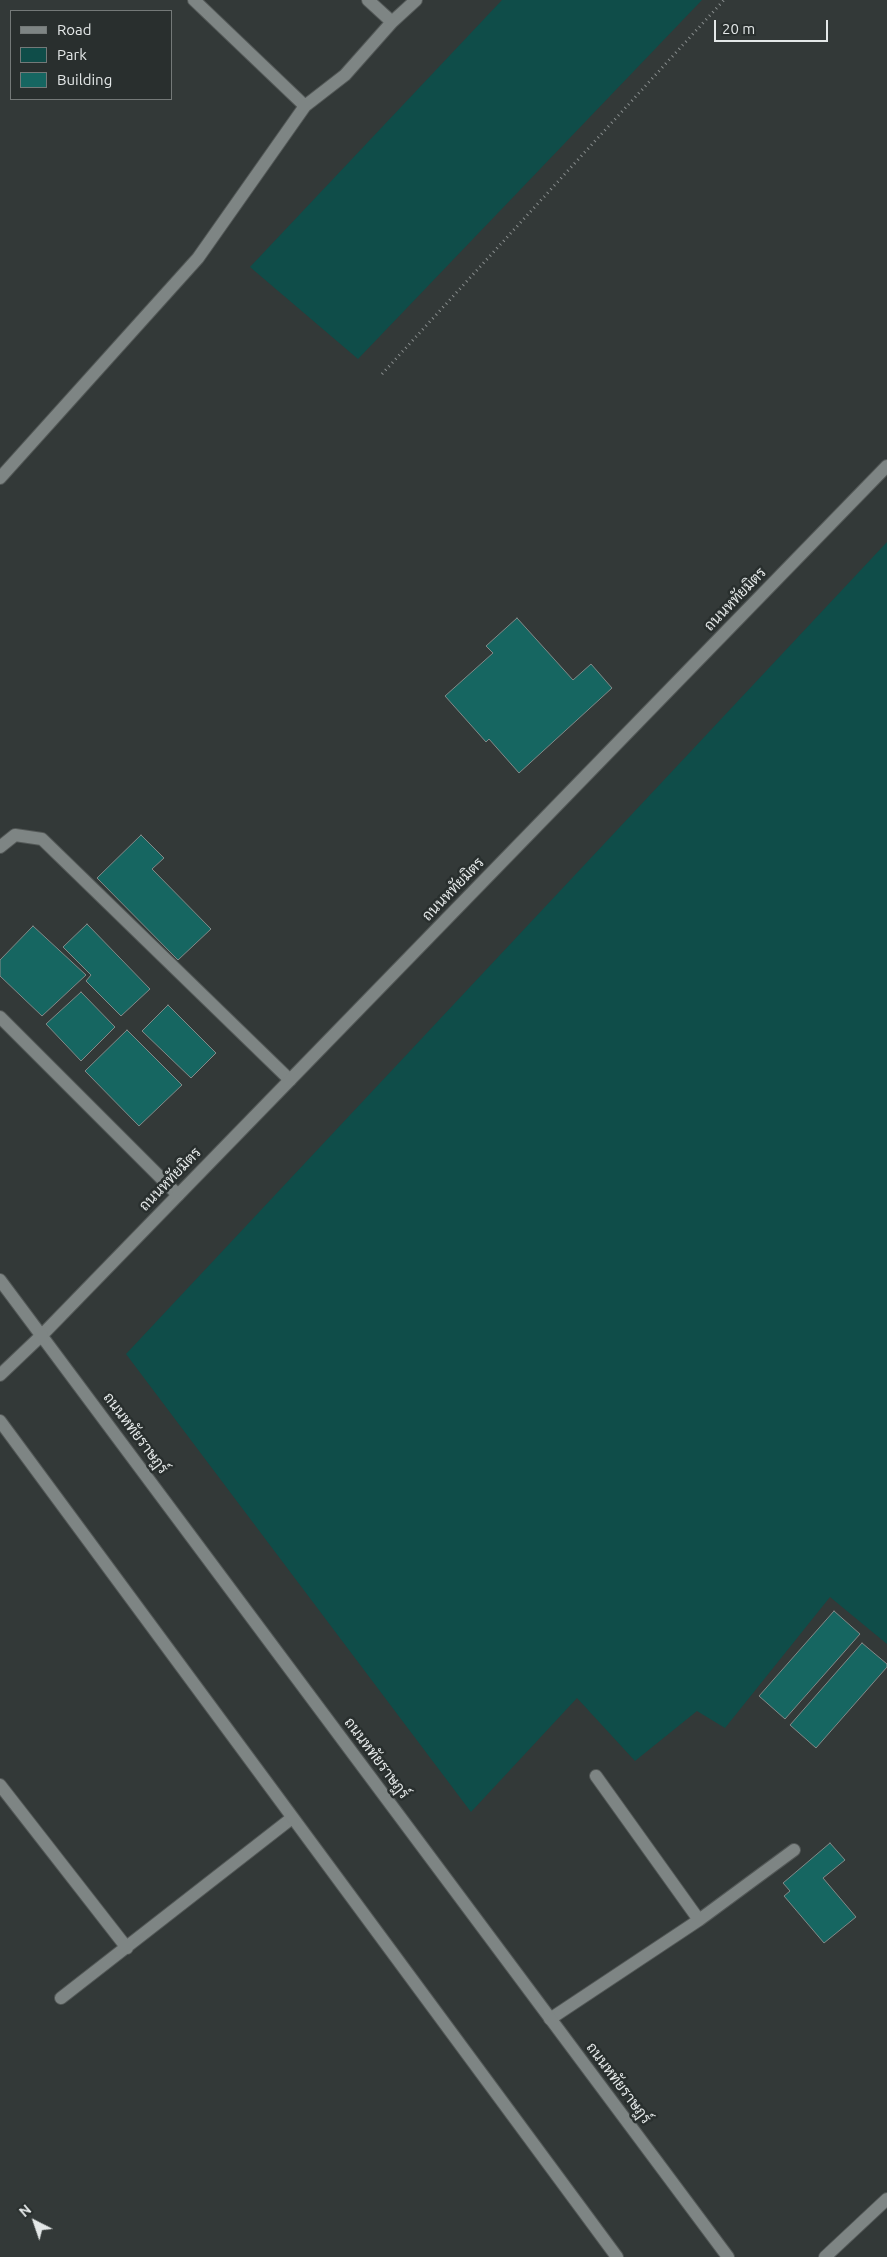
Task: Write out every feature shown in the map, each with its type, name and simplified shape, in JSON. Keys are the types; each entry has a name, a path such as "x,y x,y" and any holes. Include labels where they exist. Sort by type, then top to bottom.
{"main road":[{"path":"194,0 305,106"},
{"path":"368,0 392,22"},
{"path":"0,478 198,258 305,106 345,75 392,22 416,0"},
{"name":"ถนนหทัยมิตร","path":"0,1375 42,1335 887,466"},
{"path":"0,847 15,835 42,839 290,1080"},
{"path":"0,1017 178,1195"},
{"name":"ถนนหทัยราษฎร์","path":"0,1280 728,2257"},
{"path":"0,1421 617,2257"},
{"path":"596,1776 699,1920"},
{"path":"0,1785 127,1948"},
{"path":"62,1998 292,1818"},
{"path":"550,2019 699,1920 794,1850"},
{"path":"826,2257 887,2199"}],"path":[{"path":"382,374 724,0"}],"green space":[{"path":"502,0 702,0 358,359 250,267"},
{"path":"887,542 887,1644 830,1597 725,1728 697,1711 635,1761 577,1698 471,1812 126,1354"}],"building":[{"path":"517,618 573,680 591,664 612,688 519,773 489,739 486,742 445,696 493,653 486,646"},
{"path":"141,835 164,858 152,869 211,929 178,960 97,878"},
{"path":"87,924 150,989 121,1016 86,981 91,975 63,947"},
{"path":"33,926 86,975 42,1016 0,976 0,960"},
{"path":"81,992 115,1027 81,1061 46,1024"},
{"path":"168,1005 216,1053 191,1078 142,1031"},
{"path":"127,1030 182,1085 139,1126 85,1071"},
{"path":"834,1611 860,1634 785,1719 759,1696"},
{"path":"862,1643 887,1664 887,1667 816,1748 790,1725"},
{"path":"830,1843 845,1860 823,1878 856,1917 824,1943 784,1896 790,1891 783,1883"}]}
